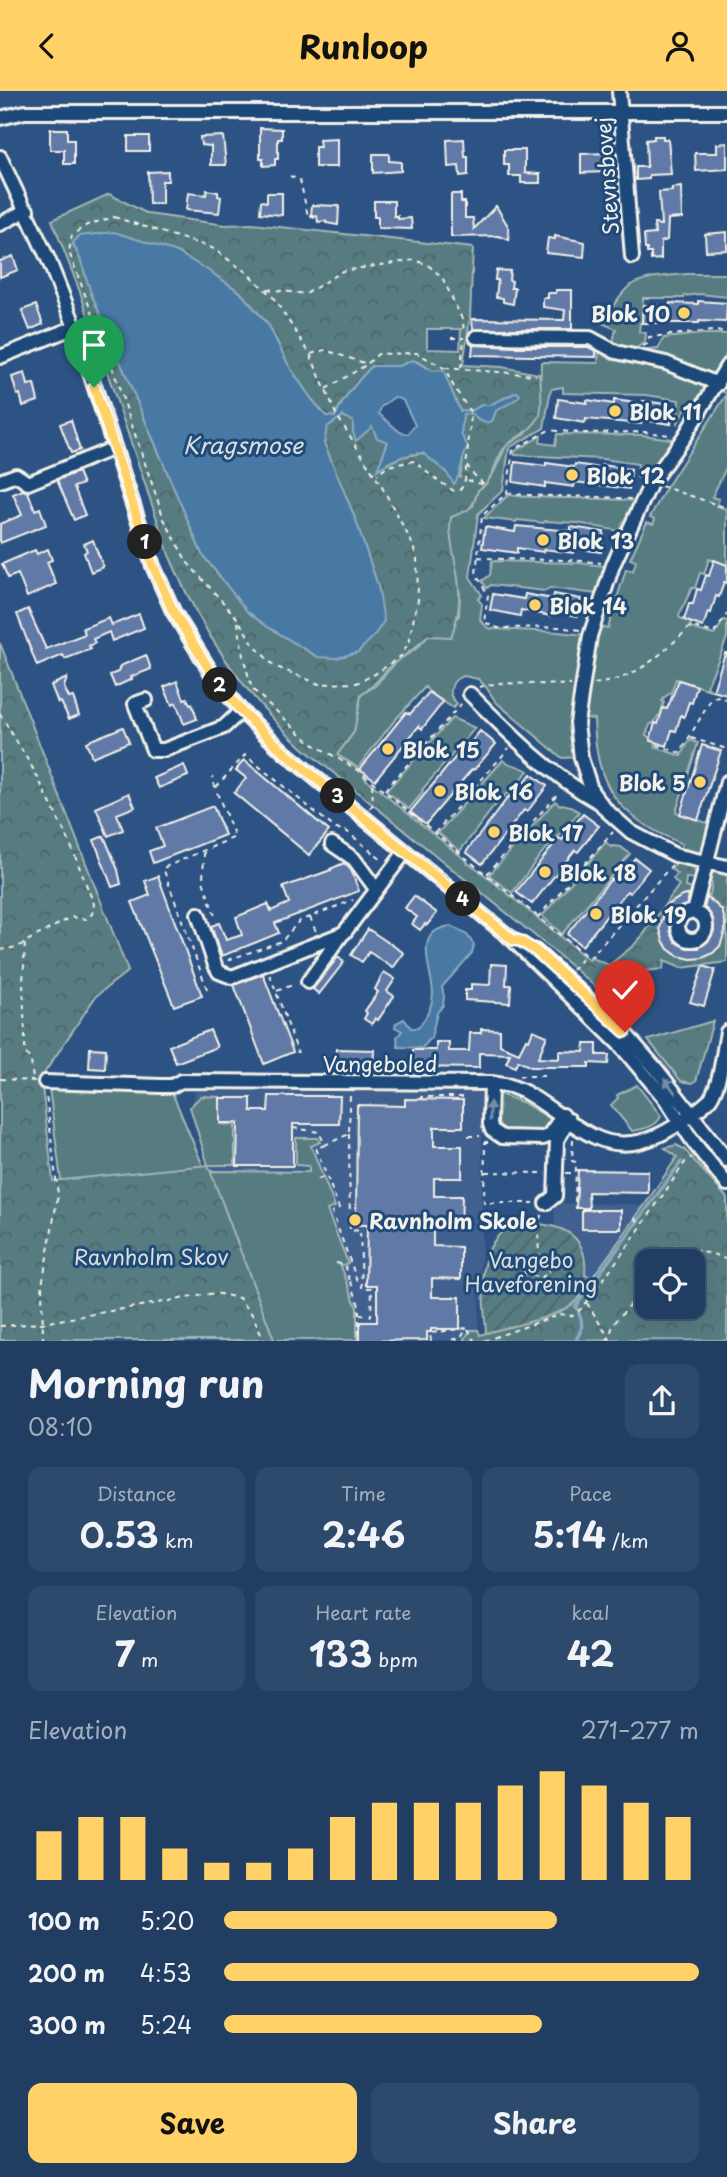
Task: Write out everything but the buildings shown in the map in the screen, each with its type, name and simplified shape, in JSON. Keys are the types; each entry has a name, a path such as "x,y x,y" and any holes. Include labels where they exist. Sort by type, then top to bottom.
{"street":[{"name":"Stevnsbovej","path":"619,91 632,257"},
{"path":"0,118 23,112 727,112"},
{"path":"0,157 50,261 75,327 153,566 173,611 214,677 241,711 284,752 513,940 619,1044 661,1094 694,1143 727,1184"},
{"path":"0,224 27,210"},
{"path":"0,357 75,327"},
{"path":"476,337 590,338 616,352 666,363 718,384"},
{"path":"727,366 642,500 613,565 591,632 577,723 581,758 592,792 620,823 642,838 679,856 727,867"},
{"path":"0,481 16,475 28,483 114,448"},
{"path":"470,694 567,783 598,801"},
{"path":"146,700 135,704 153,750 164,750 224,727 241,711"},
{"path":"694,912 727,782"},
{"path":"332,845 354,859 373,886"},
{"path":"310,980 373,886 405,852"},
{"path":"199,917 215,965 219,972 233,977 344,933"},
{"path":"513,940 520,941 536,951 625,1032 648,1057 727,1160"},
{"name":"Vangeboled","path":"39,1082 162,1087 181,1081 491,1083 523,1091 595,1137 623,1144 646,1140 681,1123 710,1098 724,1064 727,1032"},
{"path":"491,1083 490,1124 492,1130 502,1137 543,1138 570,1121"},
{"path":"546,1203 555,1196 557,1140 570,1121"}],"path":[{"path":"290,176 300,180 309,216 315,218"},
{"path":"114,217 147,226 212,248 266,289 310,354 335,414 376,476 411,541 417,558 418,600 408,644 401,656 357,683 320,684 274,666 253,645 238,619 187,562 164,519 69,252 72,235 87,225 114,217"},
{"path":"266,289 306,294 342,271 415,260 428,265 442,278 463,321 461,368"},
{"path":"630,357 647,344 649,337 727,332"},
{"path":"310,354 325,350 367,365"},
{"path":"325,389 367,365 378,354 417,353 444,368 536,375"},
{"path":"376,476 388,466 414,461 454,491 461,489 465,480 471,415 444,368"},
{"path":"591,632 558,627 498,628 484,622 488,595 476,574 482,516 507,493 513,450 548,430 580,433 645,432 684,437"},
{"path":"465,480 485,485 466,464"},
{"path":"652,483 727,508"},
{"path":"507,493 606,496 642,500"},
{"path":"478,557 505,561 573,560 613,565"},
{"path":"383,791 470,694 481,686 499,683 582,686 601,684 635,673 648,665 691,626 714,633 727,614"},
{"path":"238,619 243,656 252,689 312,743 358,770 585,955 591,957 679,856"},
{"path":"657,745 680,753 712,698 727,700"},
{"path":"0,714 35,772 69,841 94,904 92,914 86,919 72,918 17,947 0,950"},
{"path":"690,737 727,749"},
{"path":"435,833 517,739"},
{"path":"215,788 245,755 336,828 345,830 392,868"},
{"path":"207,989 163,868 235,837 215,788 213,776"},
{"path":"364,817 373,804 372,782"},
{"path":"487,875 567,783"},
{"path":"538,917 620,823"},
{"path":"199,917 215,916 204,881 204,851"},
{"path":"215,965 282,941 299,921 362,896 373,886"},
{"path":"310,916 320,942"},
{"path":"26,942 23,983 25,1052 39,1082 58,1195 43,1285 43,1341"},
{"path":"565,977 585,955"},
{"path":"266,964 299,1053"},
{"path":"276,991 310,980"},
{"path":"0,1080 39,1082"},
{"path":"350,1081 350,1231 360,1230 362,1288 372,1288 371,1316 359,1315"},
{"path":"421,1100 421,1097 468,1097"},
{"path":"570,1121 574,1136 572,1161 576,1162 575,1203"},
{"path":"293,1128 319,1132 324,1145"},
{"path":"349,1134 316,1148 339,1208 332,1212 357,1280 351,1282"},
{"path":"468,1136 485,1136"},
{"path":"494,1142 485,1142 485,1203 546,1203 538,1224 539,1260"},
{"path":"484,1341 561,1314 571,1316 580,1310 692,1156"},
{"path":"484,1172 576,1173"},
{"path":"318,1179 327,1176"},
{"path":"635,1219 643,1224"},
{"path":"672,1249 674,1246 688,1249"},
{"path":"705,1253 727,1260"},
{"path":"539,1260 549,1264 549,1273 540,1278 526,1273 526,1263 539,1260"},
{"path":"337,1263 345,1265 359,1306 359,1341"},
{"path":"0,1325 42,1323 215,1293 239,1298 252,1314 264,1341"},
{"path":"609,1340 613,1325 635,1298"},
{"path":"586,1302 609,1340"},
{"path":"433,1331 467,1328"},
{"path":"448,1341 460,1338 467,1328"},
{"path":"467,1328 475,1341"},
{"path":"430,1341 430,1332 439,1330"}],"shaded area":[{"name":"Ravnholm Skole","path":"196,1091 482,1092 482,1245 478,1330 470,1330 464,1340 274,1340 209,1171 190,1107"},
{"path":"554,1203 645,1206 592,1277 585,1276 583,1251 578,1240 555,1226"}],"green space":[{"path":"109,194 148,214 225,225 252,224 473,248 470,318 463,365 502,367 539,374 540,413 533,426 503,450 492,474 478,490 469,508 451,517 459,597 451,637 428,636 393,664 361,695 354,732 337,755 366,773 364,777 369,782 589,960 592,958 609,965 643,935 679,885 673,879 677,874 671,869 677,862 693,867 696,879 686,878 685,887 693,889 692,894 682,896 666,906 661,927 664,943 674,953 686,958 700,957 712,950 721,937 723,919 716,904 703,895 710,895 712,883 704,881 710,871 727,871 727,962 681,968 664,961 663,969 627,973 605,995 304,749 282,728 226,660 181,583 169,555 80,292 52,220","holes":["73,244 209,271 240,292 269,326 289,366 326,416 334,417 351,390 372,366 399,366 413,360 448,382 460,411 490,405 517,392 508,404 496,411 492,421 478,420 473,414 463,414 463,461 460,477 446,472 423,453 401,457 378,469 388,441 372,426 353,432 353,421 343,416 327,427 324,443 355,518 378,586 380,601 318,657 247,611 202,554 91,293","427,329 461,329 460,350 427,349"]},
{"path":"687,274 727,274 727,297 699,294 684,298 643,298 639,332 646,333 645,342 631,352 615,347 613,342 616,329 597,321 607,314 626,289 644,280"},
{"path":"727,334 724,361 715,375 675,360 636,353 658,349 664,338"},
{"path":"599,349 626,360 682,374 708,389 695,407 688,404 677,424 679,400 646,395 563,393 563,387 551,389 544,428 509,448 503,490 478,514 470,577 482,595 478,599 482,604 480,620 488,628 585,635 577,757 562,758 496,702 478,679 464,676 452,686 451,696 457,704 453,708 425,687 358,767 337,755 354,732 361,695 375,686 396,662 417,648 428,636 459,616 460,594 448,531 451,517 473,506 478,490 494,472 506,446 526,433 540,399 541,362 598,363"},
{"path":"727,378 727,394 720,390"},
{"path":"727,394 727,466 712,497 719,499 717,506 727,509 727,565 709,559 704,574 700,573 695,588 692,588 679,615 690,622 691,628 714,635 724,620 727,621 727,638 707,687 713,691 676,679 671,693 662,701 664,702 660,716 650,725 646,735 651,738 650,741 656,742 655,747 681,756 690,740 698,743 676,812 710,824 702,850 693,855 682,852 682,844 642,823 615,797 600,764 594,719 585,718 587,685 598,627 608,628 626,569 633,571 636,561 630,559 647,522 653,524 655,519 650,517 666,488"},
{"path":"557,434 642,435 672,439 652,469 646,465 639,478 638,464 603,459 515,455 515,451 541,436 540,443 555,445"},
{"path":"508,495 634,501 619,531 577,523 516,522 484,518"},
{"path":"492,561 605,566 596,594 550,588 545,591 491,585 487,588 482,581 490,575"},
{"name":"Ravnholm Skov","path":"0,643 128,971 96,996 41,1078 53,1181 208,1165 274,1340 0,1340"},
{"path":"452,718 475,728 409,809 386,791"},
{"path":"503,760 528,771 493,808 460,851 438,833"},
{"path":"555,801 579,812 542,853 512,893 489,875"},
{"path":"606,842 611,847 621,847 630,854 562,934 542,916"},
{"path":"713,1021 696,1081 681,1081 648,1040"},
{"path":"637,1085 661,1116 653,1125 632,1131 611,1105 618,1098 617,1095"},
{"path":"49,1088 171,1090 203,1166 61,1181"},
{"path":"496,1093 522,1102 552,1120 541,1134 503,1131 496,1125"},
{"path":"201,1096 220,1097 220,1124 235,1125 235,1165 208,1165 190,1107"},
{"path":"296,1138 318,1138 320,1142 311,1146 335,1207 327,1210 348,1263 341,1266 357,1308 357,1340 274,1340 209,1171 309,1172 309,1166 296,1165"},
{"path":"676,1145 684,1149 727,1198 727,1340 464,1341 470,1330 478,1330 480,1335 539,1319 571,1305 677,1157 665,1148"},
{"name":"Vangebo Haveforening","path":"519,1223 545,1225 567,1232 582,1248 585,1275 592,1277 578,1298 564,1309 543,1318 486,1333 483,1285 487,1254 504,1231"}],"water":[{"name":"Kragsmose","path":"114,232 177,252 240,292 269,326 289,366 326,416 335,417 351,390 372,366 399,366 413,360 432,371 443,370 460,411 490,405 517,392 520,395 496,411 492,421 486,423 473,414 463,414 461,434 468,447 454,484 446,472 423,453 398,458 377,470 388,442 377,438 372,427 356,441 353,421 343,416 327,427 324,443 355,518 378,586 384,621 358,652 337,658 318,657 265,625 247,611 202,554 91,293 73,243 79,236","holes":["394,397 403,400 415,425 408,434 400,432 379,414 381,407"]},
{"path":"451,926 467,935 474,945 472,953 442,987 443,1005 437,1013 431,1038 422,1048 398,1047 397,1037 402,1031 395,1027 396,1023 404,1019 411,1028 418,1028 432,1003 427,943 431,935 439,929"}],"waterway":[{"path":"577,1309 575,1307 681,1162"},
{"path":"575,1341 582,1327 579,1313"}],"place":[{"name":"Blok 10","path":"684,313"},
{"name":"Blok 11","path":"615,411"},
{"name":"Blok 12","path":"572,475"},
{"name":"Blok 13","path":"543,540"},
{"name":"Blok 14","path":"535,605"},
{"name":"Blok 15","path":"388,749"},
{"name":"Blok 5","path":"700,782"},
{"name":"Blok 16","path":"440,791"},
{"name":"Blok 17","path":"494,832"},
{"name":"Blok 18","path":"545,872"},
{"name":"Blok 19","path":"596,914"},
{"name":"Ravnholm Skole","path":"355,1220"}],"route":[{"path":"94,387 153,566 173,611 214,677 241,711 284,752 513,940 520,941 536,951 625,1032"}]}
